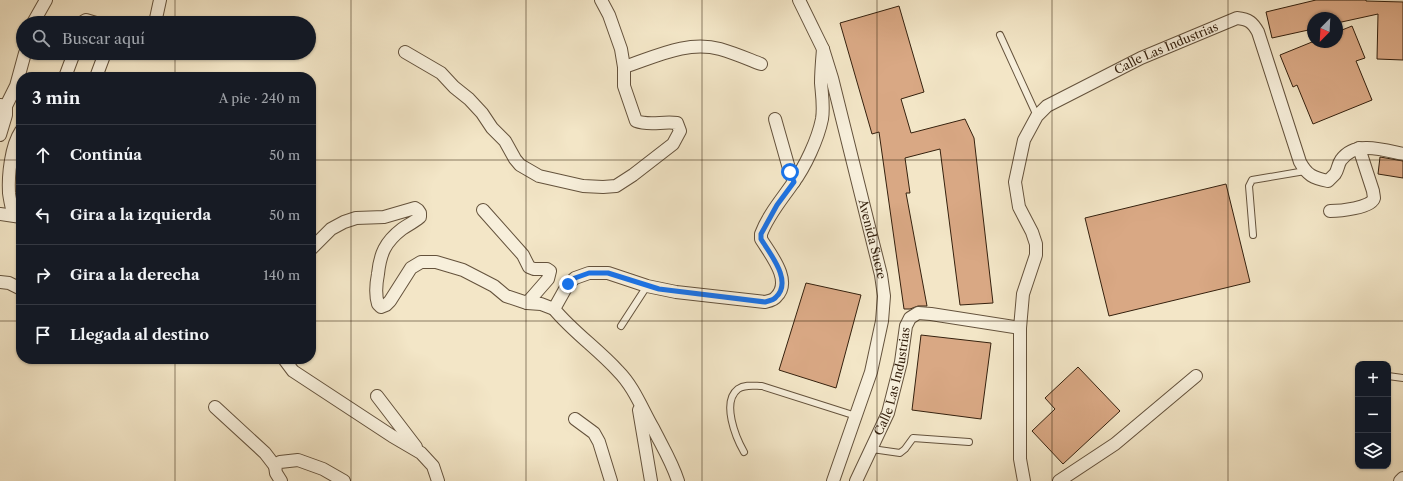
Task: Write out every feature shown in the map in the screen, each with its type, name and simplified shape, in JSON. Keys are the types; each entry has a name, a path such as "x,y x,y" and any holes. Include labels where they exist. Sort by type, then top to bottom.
{"street":[{"path":"37,16 46,0"},
{"path":"157,16 160,0"},
{"path":"405,52 441,73 454,87 469,99 505,142 515,160 520,165 539,176 583,186 616,186 633,175 673,144 680,131 677,124 669,122 657,124 636,121 624,86 624,67 621,49 609,15 601,0"},
{"name":"Avenida Sucre","path":"798,0 823,49 832,78 881,275 884,296 882,321 871,372 833,481"},
{"name":"Calle Las Industrias","path":"1024,481 1020,459 1020,328 1023,294 1036,255 1036,244 1032,232 1019,207 1015,182 1024,140 1037,116 1047,106 1141,58 1238,18 1245,18 1253,23 1258,32 1300,162 1305,171"},
{"path":"624,67 677,49 698,47 720,49 761,64"},
{"path":"554,309 568,284 575,278 589,273 608,273 647,286 676,292 765,302 776,298 780,292 782,274 761,239 761,234 777,205 794,182 809,157 822,120 823,49"},
{"path":"20,72 23,60"},
{"path":"67,72 71,60"},
{"path":"98,72 102,60"},
{"path":"0,134 6,115 3,105 16,86"},
{"path":"775,119 794,182"},
{"path":"15,215 9,193 11,162 16,138"},
{"path":"1330,211 1347,210 1372,202 1374,197 1373,191 1359,148"},
{"path":"1305,171 1317,179 1328,180 1335,174 1340,160 1349,151 1359,148 1381,149 1403,154"},
{"path":"0,204 3,209 15,215"},
{"path":"316,244 331,229 344,222 356,218 384,217 415,208 420,213 420,217 402,229 390,241 380,257 376,282 376,296 378,304 381,307 390,301 411,268 421,262 436,262 463,270 494,286 506,296 527,303 540,304 554,309 565,323 619,371 637,397 667,454 678,481"},
{"path":"483,210 523,255 529,267 534,269 547,269 550,271 548,279 527,303"},
{"path":"0,214 15,215"},
{"path":"0,282 10,283 16,286"},
{"name":"Calle Las Industrias","path":"856,481 888,413 900,362 906,326 910,318 918,313 931,314 1020,328"},
{"path":"288,364 293,371 420,453"},
{"path":"1059,481 1115,444 1196,376"},
{"path":"377,396 420,453 433,466 438,481"},
{"path":"637,397 651,481"},
{"path":"215,407 265,453 275,466 276,473 281,481"},
{"path":"575,419 594,433 599,442 612,481"},
{"path":"275,466 280,462 298,460 323,469 344,481"},
{"path":"1400,481 1403,478"}],"lane":[{"path":"1000,35 1037,116"},
{"path":"1253,234 1249,186 1252,180 1305,171"},
{"path":"621,326 647,286"},
{"path":"1391,376 1403,378"},
{"path":"744,452 737,440 730,414 730,407 731,400 738,389 746,386 762,386 856,416"},
{"path":"872,449 900,453 913,438 969,442"}],"building":[{"path":"1316,0 1403,2 1403,60 1377,59 1378,14 1343,22 1343,12 1307,12 1307,30 1272,38 1266,12"},
{"path":"899,6 924,92 901,99 911,133 965,119 974,138 993,303 960,305 940,149 905,158 910,193 906,193 927,306 904,309 879,132 872,134 840,23"},
{"path":"1352,26 1365,58 1356,61 1372,100 1313,124 1297,85 1293,87 1280,55 1307,44 1307,48 1343,48 1343,30"},
{"path":"1380,157 1403,161 1403,178 1378,174"},
{"path":"1226,184 1250,282 1109,316 1085,218"},
{"path":"806,283 861,295 836,388 779,370"},
{"path":"921,335 991,343 981,419 912,410"},
{"path":"1078,367 1120,411 1063,464 1032,431 1055,409 1045,398"}],"route":[{"path":"568,284 575,278 589,273 608,273 647,286 676,292 732,297 765,302 776,298 780,292 782,274 761,239 761,234 777,205 794,182 790,172"}]}
